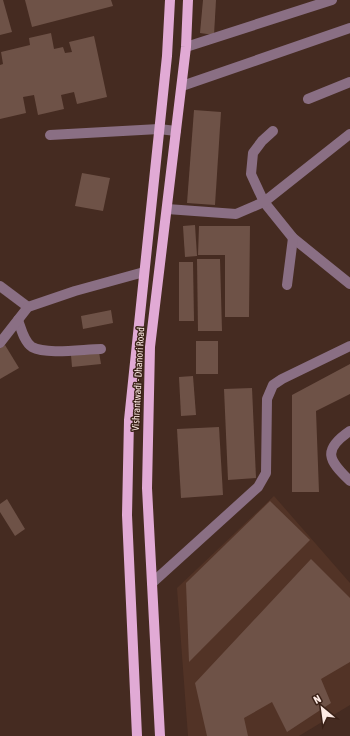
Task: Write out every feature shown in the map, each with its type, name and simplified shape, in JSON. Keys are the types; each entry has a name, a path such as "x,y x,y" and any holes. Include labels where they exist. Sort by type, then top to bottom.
{"main road":[{"name":"Vishrantwadi - Dhanori Road","path":"136,736 127,515 129,420 159,128 170,0"},
{"name":"Vishrantwadi - Dhanori Road","path":"160,736 147,488 150,347 182,86 186,47 188,0"}],"street":[{"path":"186,47 332,0"},
{"path":"182,86 350,28"},
{"path":"308,99 350,82"},
{"path":"50,135 159,128 176,131"},
{"path":"273,131 253,152 251,174 264,202 293,238 350,284"},
{"path":"167,209 236,214 264,202 350,134"},
{"path":"287,285 293,238"},
{"path":"0,343 28,307 75,291 144,272"},
{"path":"0,286 28,307"},
{"path":"18,320 25,340 32,347 44,351 101,349"},
{"path":"152,583 258,487 266,473 268,399 273,385 282,379 350,346"},
{"path":"350,431 336,440 331,450 332,461 350,482"}],"shaded area":[{"path":"274,496 350,583 350,705 299,736 188,736 177,588"}],"building":[{"path":"0,0 3,0 12,32 0,35"},
{"path":"25,0 111,0 113,6 32,27"},
{"path":"203,0 216,0 214,35 200,33"},
{"path":"51,33 54,49 63,47 65,53 72,52 69,42 94,36 107,97 77,104 74,92 61,95 64,109 38,115 34,95 23,97 26,113 0,119 0,65 3,64 1,52 30,45 29,38"},
{"path":"194,110 221,112 215,205 187,203"},
{"path":"82,173 110,178 103,211 75,206"},
{"path":"195,225 197,256 185,257 183,226"},
{"path":"199,226 250,226 249,317 225,317 225,255 198,255"},
{"path":"197,259 220,259 222,331 198,331"},
{"path":"179,262 193,262 194,321 179,321"},
{"path":"111,310 113,323 83,329 81,316"},
{"path":"196,341 218,341 218,374 196,374"},
{"path":"5,345 19,368 0,379 0,348"},
{"path":"99,352 101,364 72,367 71,355"},
{"path":"350,364 350,394 316,411 319,492 292,492 292,395"},
{"path":"193,376 196,415 181,416 179,377"},
{"path":"252,388 256,478 228,480 224,389"},
{"path":"219,427 223,495 181,498 177,429"},
{"path":"7,499 25,529 15,536 0,512 0,504"},
{"path":"270,501 310,540 189,662 186,583"},
{"path":"311,559 350,598 350,662 321,679 331,703 287,732 272,702 244,718 248,736 207,736 195,683"}]}
